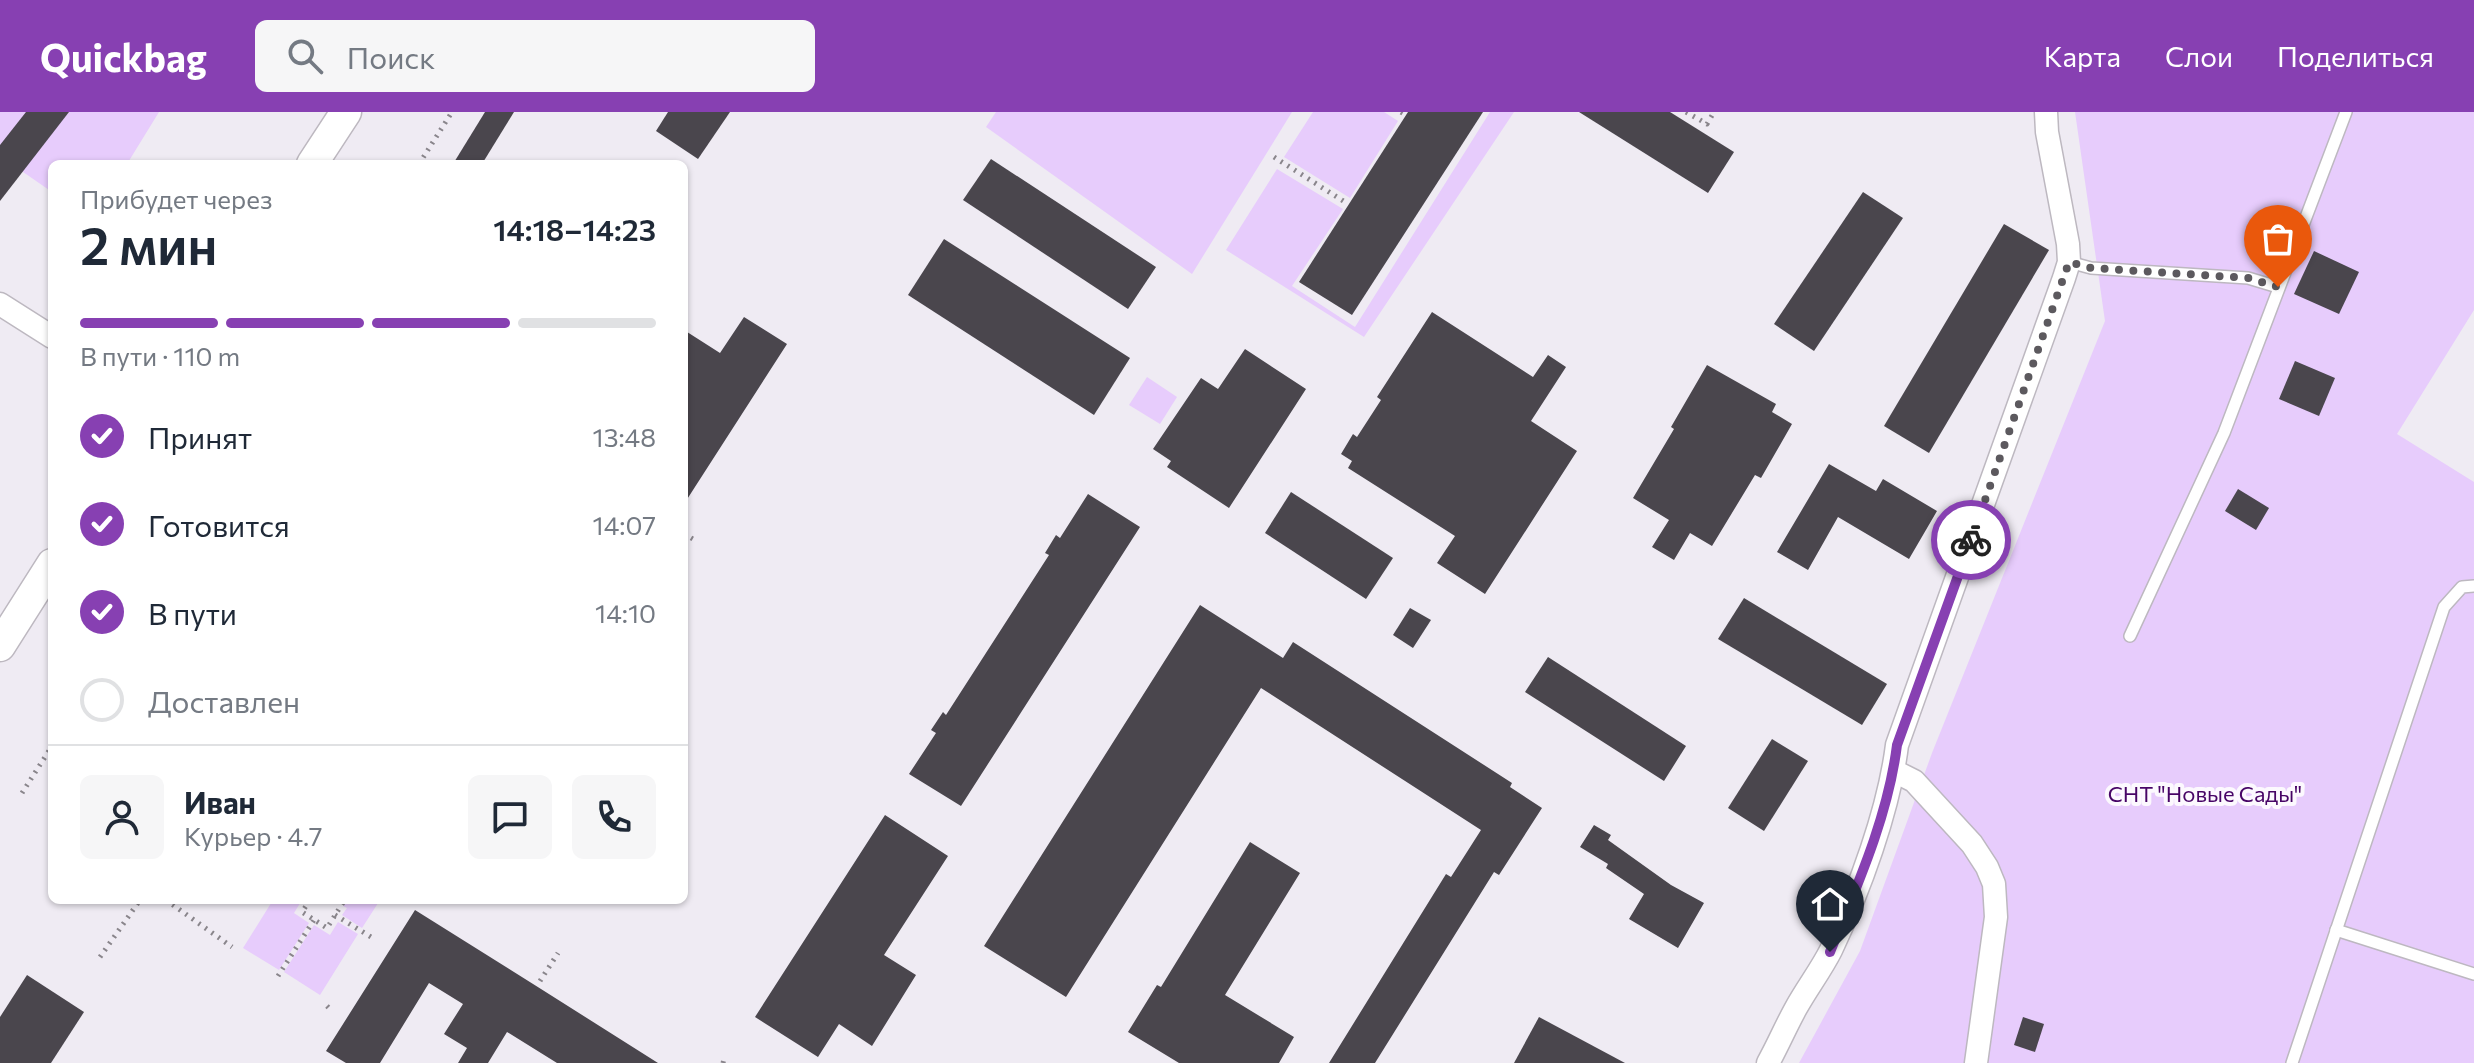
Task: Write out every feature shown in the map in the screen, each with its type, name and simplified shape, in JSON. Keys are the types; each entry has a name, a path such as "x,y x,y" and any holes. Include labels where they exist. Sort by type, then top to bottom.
{"street":[{"path":"315,160 346,112"},
{"path":"1768,1063 1830,952 1874,836 1894,771 1897,745 2069,262 2046,112"},
{"path":"0,304 48,334"},
{"path":"0,646 48,570"},
{"path":"1894,771 1914,781 1972,844 1994,884 1996,917 1976,1063"}],"lane":[{"path":"2130,636 2224,433 2346,112"},
{"path":"2069,262 2091,268 2248,278 2278,287"},
{"path":"2292,1063 2444,607 2462,587 2474,586"},
{"path":"2336,930 2474,974"}],"path":[{"path":"422,160 452,112"},
{"path":"1686,112 1707,124 1714,112"},
{"path":"1274,157 1348,204"},
{"path":"688,536 693,539"},
{"path":"22,793 48,752"},
{"path":"100,957 137,904"},
{"path":"172,904 232,947"},
{"path":"307,904 302,912 327,928 342,904"},
{"path":"335,915 371,937"},
{"path":"278,976 314,920"},
{"path":"540,981 558,953"}],"green space":[{"path":"0,112 159,112 129,160 48,160 48,189 0,156"},
{"path":"996,112 1292,112 1192,274 986,127"},
{"path":"1313,112 1384,112 1398,121 1350,198 1284,157"},
{"path":"1490,112 1514,112 1364,337 1226,250 1277,169 1343,209 1292,286 1355,327"},
{"name":"СНТ \"Новые Сады\"","path":"2075,112 2474,112 2474,310 2397,434 2474,482 2474,1063 1799,1063 1860,951 1932,753 2105,321"},
{"path":"1147,377 1177,397 1160,424 1129,405"},
{"path":"270,904 300,904 294,913 309,923 279,970 243,948"},
{"path":"377,904 362,928 342,915 347,908 343,906"},
{"path":"338,922 358,934 320,995 284,972 314,925 330,935"}],"building":[{"path":"26,112 69,112 0,201 0,145"},
{"path":"485,112 514,112 484,160 455,160"},
{"path":"668,112 730,112 698,159 656,131"},
{"path":"1408,112 1483,112 1352,315 1299,282"},
{"path":"1579,112 1670,112 1734,152 1708,193"},
{"path":"991,159 1156,267 1128,309 963,200"},
{"path":"1863,192 1903,218 1814,351 1774,324"},
{"path":"2004,224 2049,250 1929,453 1884,426"},
{"path":"944,239 1130,358 1094,415 908,295"},
{"path":"2314,251 2359,272 2339,314 2294,294"},
{"path":"1432,312 1533,377 1548,355 1566,367 1531,421 1577,451 1485,594 1437,563 1455,536 1348,468 1352,461 1341,454 1353,434 1357,437 1381,400 1377,397"},
{"path":"744,317 787,344 688,498 688,333 720,353"},
{"path":"1245,349 1306,389 1229,508 1167,467 1171,461 1153,449 1201,378 1218,389"},
{"path":"2295,361 2335,378 2319,416 2279,399"},
{"path":"1707,365 1776,404 1772,412 1792,424 1761,478 1755,475 1712,546 1690,533 1674,560 1652,547 1669,520 1633,498"},
{"path":"1829,464 1876,491 1883,479 1937,511 1909,559 1838,517 1808,570 1777,552"},
{"path":"2238,489 2269,508 2256,530 2225,511"},
{"path":"1291,492 1393,558 1366,599 1265,533"},
{"path":"1088,494 1140,527 961,806 909,774 936,733 931,730 943,712 946,715 1049,555 1045,553 1056,535 1060,538"},
{"path":"1744,598 1887,684 1862,725 1718,639"},
{"path":"1200,605 1283,658 1293,642 1512,783 1510,787 1542,808 1499,875 1494,872 1375,1063 1329,1063 1446,874 1451,877 1481,830 1261,688 1066,997 984,946"},
{"path":"1410,608 1431,620 1413,648 1393,635"},
{"path":"1548,657 1686,746 1664,781 1525,692"},
{"path":"1772,739 1808,761 1764,831 1728,808"},
{"path":"885,815 948,856 884,955 916,975 872,1046 839,1024 818,1057 755,1017"},
{"path":"1594,825 1611,835 1608,840 1671,885 1704,903 1678,948 1629,919 1644,894 1606,868 1608,864 1580,847"},
{"path":"1250,842 1300,873 1225,995 1294,1037 1279,1063 1179,1063 1128,1032 1157,985 1161,987"},
{"path":"415,910 658,1063 557,1063 507,1032 488,1063 458,1063 467,1048 444,1034 463,1004 429,983 380,1063 346,1063 326,1051"},
{"path":"27,975 84,1012 51,1063 0,1063 0,1017"},
{"path":"1539,1017 1625,1063 1514,1063"},
{"path":"2023,1017 2044,1024 2035,1052 2014,1045"}],"way so far":[{"path":"1971,540 2069,262 2091,268 2248,278 2278,287"}],"route":[{"path":"1830,952 1879,823 1894,771 1897,745 1971,540"}]}
